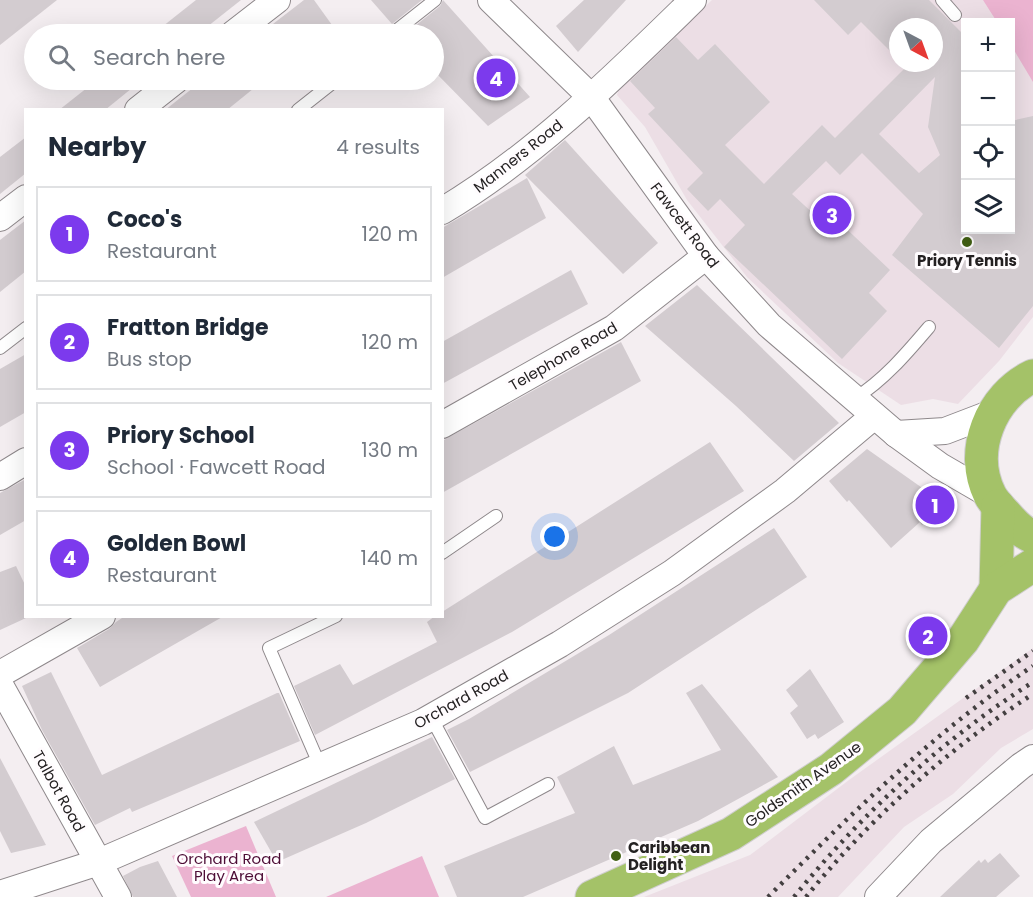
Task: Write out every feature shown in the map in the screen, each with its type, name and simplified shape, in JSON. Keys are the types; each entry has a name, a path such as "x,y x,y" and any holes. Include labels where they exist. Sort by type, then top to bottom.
{"main road":[{"path":"1029,374 1000,401 992,413 982,450 983,473 994,500 1021,531 1033,537"},
{"path":"994,500 996,589"},
{"name":"Goldsmith Avenue","path":"592,897 732,834 831,769 902,711 963,640 996,589 1033,565"}],"street":[{"path":"247,24 277,0"},
{"name":"Fawcett Road","path":"491,0 592,98 705,256 769,325 897,435 940,466 994,500"},
{"name":"Manners Road","path":"444,210 481,189 592,98 693,0"},
{"path":"141,108 163,90"},
{"path":"0,218 24,200"},
{"name":"Telephone Road","path":"444,424 614,328 705,256"},
{"path":"897,435 945,431 992,413"},
{"name":"Orchard Road","path":"0,894 99,862 431,717 560,644 672,573 785,491 874,416"},
{"path":"0,477 24,463"},
{"path":"0,674 98,618"},
{"name":"Talbot Road","path":"0,685 118,897"},
{"path":"878,897 931,841 1029,768"}],"lane":[{"path":"405,24 435,0"},
{"path":"942,0 955,15"},
{"path":"301,108 323,90"},
{"path":"854,399 874,387 904,357 929,327"},
{"path":"0,348 24,330"},
{"path":"444,553 496,516"},
{"path":"320,766 269,648 332,618"},
{"path":"431,717 485,818 548,784"}],"shaded area":[{"path":"712,0 1033,0 1033,317 999,361 958,404 933,399 901,405 838,363 747,277 687,200 645,127 617,95 619,88"},
{"path":"1033,648 1033,729 1001,748 953,794 904,827 838,897 644,897 750,855 849,780"}],"green space":[{"path":"983,0 1033,0 1033,82 1015,52 1015,18 994,18"},
{"name":"Orchard Road Play Area","path":"246,826 276,897 191,897 172,856"},
{"path":"422,856 439,897 326,897"}],"building":[{"path":"0,0 57,0 24,24 0,45"},
{"path":"196,0 241,0 211,24 166,24"},
{"path":"304,0 314,0 331,24 273,24"},
{"path":"371,0 422,0 392,24"},
{"path":"443,0 530,97 488,126 444,81 444,24 418,24 440,6"},
{"path":"584,0 626,0 578,52 556,26"},
{"path":"814,0 929,0 961,32 961,234 1015,234 1015,120 1033,116 1033,306 999,348 892,255 923,214 862,153 840,175 826,161 792,194 828,227 836,219 890,270 869,293 887,311 842,359 724,247 745,225 720,199 708,211 687,189 703,173 648,114 655,108 630,81 676,37 698,60 715,44 770,102 725,145 764,184 822,125 835,138 901,72 943,72 943,18 889,18 889,50 861,22 848,35","holes":["935,77 928,127 940,155 919,173 879,134"]},
{"path":"84,90 130,90 107,108 62,108"},
{"path":"190,90 252,90 229,108 168,108"},
{"path":"24,139 24,175 0,194 0,157"},
{"path":"565,140 658,243 623,274 525,175"},
{"path":"527,178 546,218 444,277 444,227"},
{"path":"24,222 24,273 0,292 0,240"},
{"path":"571,270 588,304 444,383 444,341"},
{"path":"697,285 839,423 794,461 736,406 645,326"},
{"path":"621,342 641,381 444,492 444,440"},
{"path":"24,355 24,413 0,427 0,369"},
{"path":"710,442 744,491 512,632 315,735 294,686 340,664 353,685 437,642 427,622 432,618 444,618 444,611"},
{"path":"867,449 945,504 922,525 920,522 891,548 829,481"},
{"path":"24,480 24,521 0,535 0,493"},
{"path":"774,528 807,577 628,693 470,772 447,730 609,635"},
{"path":"16,566 24,583 24,618 26,618 0,630 0,572"},
{"path":"122,618 221,618 100,687 77,648 109,629"},
{"path":"810,669 844,722 818,739 815,734 807,739 790,713 798,706 786,690"},
{"path":"51,672 102,775 277,693 279,693 300,741 132,812 130,808 95,825 42,730 22,686"},
{"path":"702,684 778,777 698,821 523,897 457,897 444,866 575,813 557,777 614,746 633,785 721,750 686,693"},
{"path":"432,737 455,779 366,823 277,862 254,822"},
{"path":"0,758 46,845 11,853 0,831"},
{"path":"1000,853 1020,876 996,897 940,897 979,860 981,863 985,859 988,863"},
{"path":"158,861 177,897 133,897 123,876"}],"railway":[{"path":"966,698 1033,651"},
{"path":"768,897 862,805 928,746 997,691 1033,666"},
{"path":"794,897 847,836 935,753 999,704 1033,682"},
{"path":"806,897 856,840 911,787 971,738 1033,694"}],"place":[{"name":"Golden Bowl","path":"496,78"},
{"name":"Priory School","path":"832,215"},
{"name":"Priory Tennis","path":"967,242"},
{"name":"Coco's","path":"935,505"},
{"name":"Fratton Bridge","path":"928,636"},
{"name":"Caribbean Delight","path":"616,856"}]}
